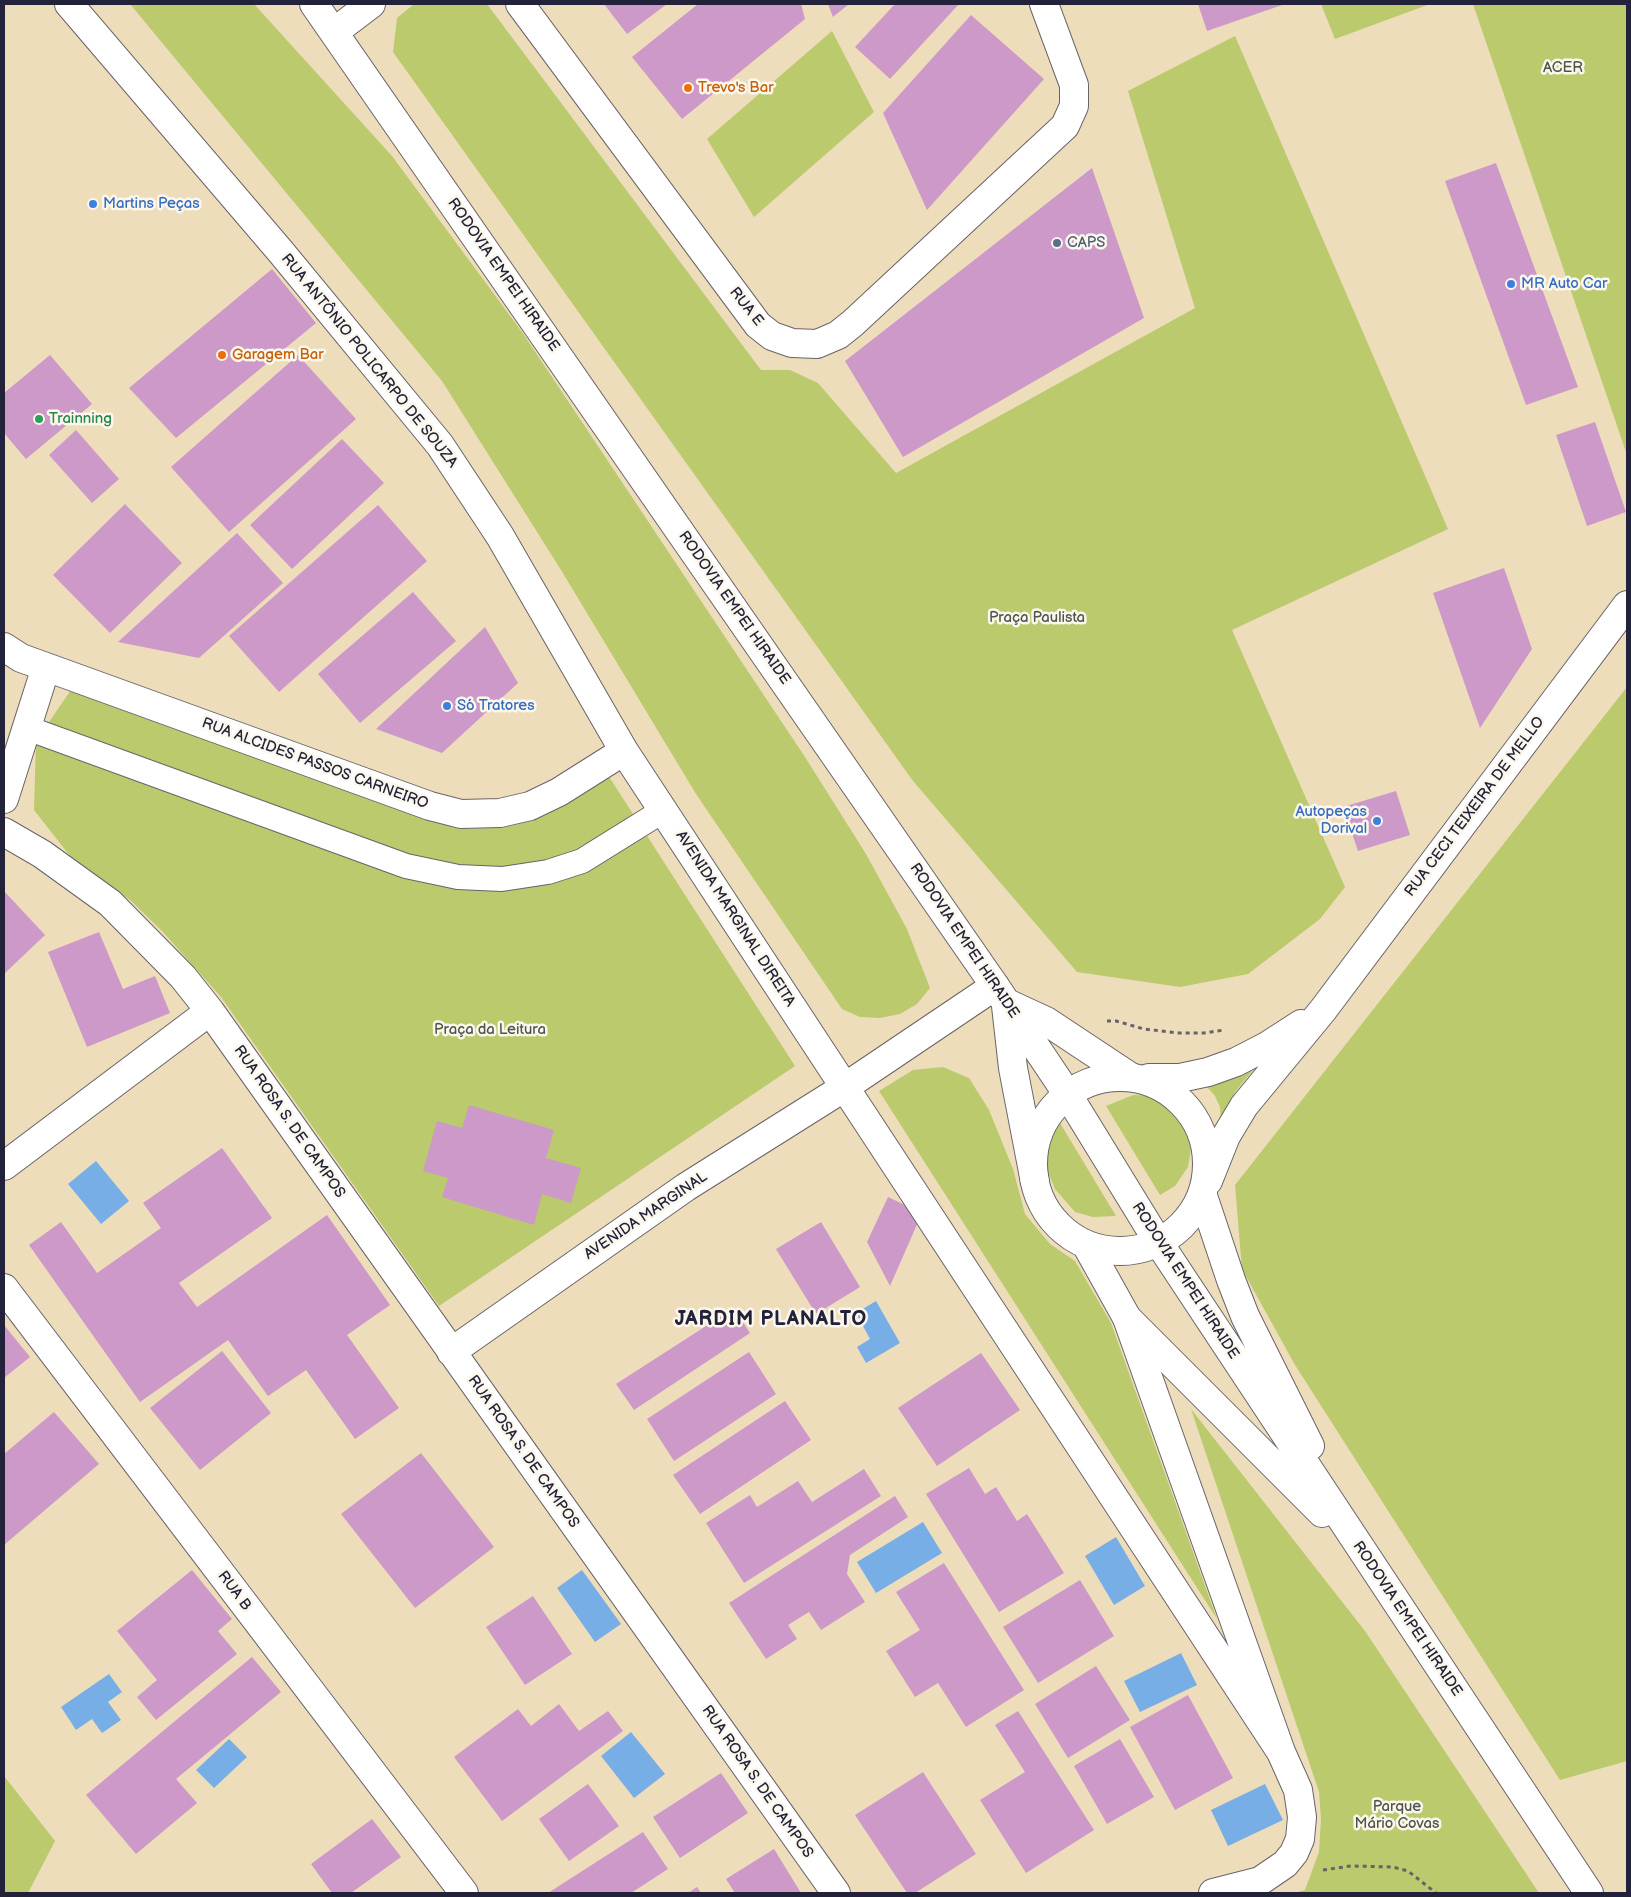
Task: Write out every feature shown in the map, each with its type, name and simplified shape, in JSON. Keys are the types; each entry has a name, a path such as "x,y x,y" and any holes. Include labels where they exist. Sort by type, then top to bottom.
{"street":[{"name":"RUA ANTÔNIO POLICARPO DE SOUZA","path":"69,4 281,252 440,445 500,536 624,751"},
{"name":"RODOVIA EMPEI HIRAIDE","path":"314,4 1000,994 1068,1095 1157,1240 1589,1893"},
{"path":"334,32 370,4"},
{"name":"RUA E","path":"520,4 758,325 772,336 792,343 817,344 838,335 853,323 1064,126 1074,106 1074,85 1044,4"},
{"name":"RUA CECI TEIXEIRA DE MELLO","path":"1088,1248 1118,1251 1136,1248 1169,1234 1185,1222 1197,1208 1226,1136 1244,1106 1323,1010 1627,605"},
{"name":"RUA ALCIDES PASSOS CARNEIRO","path":"4,647 21,658 430,806 461,814 500,813 530,806 559,792 624,751"},
{"path":"4,800 46,667"},
{"path":"27,728 406,866 458,876 502,879 548,872 582,861 664,810"},
{"name":"AVENIDA MARGINAL DIREITA","path":"624,751 1281,1752"},
{"name":"RUA ROSA S. DE CAMPOS","path":"4,832 42,854 110,903 183,977 210,1011 836,1893"},
{"path":"1000,994 1139,1077 1178,1098 1195,1118 1205,1145 1205,1188 1231,1280 1246,1316 1364,1555"},
{"path":"1000,994 1035,1182 1045,1208 1055,1221 1075,1241 1088,1248 1127,1318 1281,1752 1298,1790 1302,1817 1300,1839 1294,1853 1285,1864 1260,1881 1213,1893"},
{"name":"AVENIDA MARGINAL","path":"451,1352 686,1187 845,1087 1000,994"},
{"name":"RUA CECI TEIXEIRA DE MELLO","path":"1035,1182 1032,1156 1033,1140 1040,1124 1053,1108 1068,1095 1112,1076 1180,1078 1208,1072 1236,1062 1268,1046 1323,1010"},
{"path":"4,1166 210,1011"},
{"name":"RUA B","path":"4,1288 464,1893"},
{"path":"1127,1318 1364,1555"}],"path":[{"path":"1106,1021 1116,1021 1144,1029 1179,1033 1204,1033 1227,1029"},
{"path":"1314,1872 1351,1866 1393,1867 1408,1871 1436,1893"}],"green space":[{"path":"130,4 254,4 392,156 522,332 805,757 866,854 907,929 930,988 917,1004 900,1014 880,1018 860,1017 842,1009 696,794 561,570 442,381"},
{"name":"Praça Paulista","path":"414,4 487,4 761,370 790,370 818,383 896,473 1195,308 1128,91 1235,36 1448,529 1232,630 1345,887 1320,919 1248,974 1180,987 1077,972 913,781 393,52 397,18"},
{"path":"1321,4 1430,4 1335,39"},
{"name":"ACER","path":"1473,4 1627,4 1627,455"},
{"path":"832,31 874,112 754,217 707,139"},
{"name":"Praça da Leitura","path":"73,687 304,770 422,818 458,829 493,828 520,822 606,772 795,1066 439,1306 221,997 162,931 130,900 70,856 34,810 36,741"},
{"path":"1627,687 1627,1761 1560,1780 1295,1365 1242,1269 1235,1185"},
{"path":"1266,1054 1235,1092 1221,1121 1220,1107 1215,1096 1198,1081"},
{"path":"943,1067 969,1078 989,1110 1013,1169 1025,1214 1050,1244 1075,1261 1111,1323 1217,1619 879,1091 913,1070"},
{"path":"1133,1095 1155,1096 1178,1114 1187,1129 1191,1148 1188,1167 1175,1186 1160,1195 1106,1106"},
{"path":"1060,1123 1116,1216 1093,1217 1075,1212 1055,1189 1048,1172 1046,1155 1047,1143 1051,1133"},
{"name":"Parque Mário Covas","path":"1191,1409 1365,1631 1539,1893 1293,1893 1305,1890 1319,1852 1321,1819 1319,1792"},
{"path":"4,1776 55,1841 28,1893 4,1893"}],"water":[{"path":"96,1161 129,1201 101,1224 68,1184"},
{"path":"876,1301 900,1343 866,1363 857,1347 870,1339 856,1313"},
{"path":"923,1522 942,1553 876,1593 857,1562"},
{"path":"1116,1537 1145,1586 1114,1605 1085,1556"},
{"path":"582,1570 621,1624 595,1642 557,1588"},
{"path":"1181,1653 1197,1685 1140,1712 1124,1681"},
{"path":"109,1674 122,1692 108,1702 121,1720 102,1733 92,1719 76,1730 61,1707"},
{"path":"631,1732 665,1774 634,1798 601,1756"},
{"path":"229,1739 247,1757 214,1788 196,1770"},
{"path":"1265,1784 1283,1820 1228,1846 1211,1810"}],"building":[{"path":"604,4 667,4 627,34"},
{"name":"Trevo's Bar","path":"698,4 801,4 805,19 682,119 632,57"},
{"path":"828,4 849,4 833,17"},
{"path":"895,4 959,4 890,79 855,47"},
{"path":"1198,4 1285,4 1207,31"},
{"path":"971,15 1044,79 927,210 883,113"},
{"name":"MR Auto Car","path":"1496,163 1578,387 1526,405 1445,181"},
{"name":"CAPS","path":"1092,168 1144,318 903,457 845,361"},
{"name":"Garagem Bar","path":"272,269 316,323 176,438 129,388"},
{"name":"Trainning","path":"50,355 92,404 26,459 4,433 4,393"},
{"path":"298,355 356,419 229,532 171,467"},
{"path":"1595,422 1626,512 1587,526 1556,435"},
{"path":"76,430 119,479 92,503 49,455"},
{"path":"342,439 384,483 292,569 250,525"},
{"path":"125,504 182,563 110,633 53,575"},
{"path":"378,505 427,561 279,692 229,636"},
{"path":"237,533 283,583 199,658 118,642"},
{"path":"1504,568 1532,649 1480,728 1433,593"},
{"path":"413,592 456,641 360,723 318,674"},
{"name":"Só Tratores","path":"485,627 518,683 442,753 376,729"},
{"name":"Autopeças Dorival","path":"1396,791 1410,835 1358,851 1343,807"},
{"path":"4,891 45,935 4,974"},
{"path":"99,932 123,989 155,976 170,1013 87,1047 48,952"},
{"path":"469,1105 554,1130 546,1158 581,1168 571,1203 542,1194 534,1225 442,1197 448,1178 423,1171 437,1121 462,1128"},
{"path":"222,1148 272,1218 179,1283 197,1307 327,1215 390,1305 347,1335 399,1408 355,1439 306,1370 268,1396 228,1340 140,1402 29,1245 61,1222 97,1273 161,1228 143,1203"},
{"path":"888,1197 922,1213 890,1286 867,1242"},
{"path":"821,1222 860,1287 816,1314 776,1249"},
{"path":"734,1308 750,1333 634,1410 616,1384"},
{"path":"4,1325 30,1357 4,1378"},
{"path":"222,1351 271,1413 200,1470 150,1408"},
{"path":"749,1352 776,1394 674,1461 647,1419"},
{"path":"981,1353 1020,1410 937,1466 898,1408"},
{"path":"785,1401 811,1440 700,1514 673,1475"},
{"path":"54,1412 99,1464 4,1545 4,1454"},
{"path":"421,1453 494,1547 415,1608 341,1514"},
{"path":"969,1468 985,1494 996,1487 1017,1521 1027,1514 1064,1573 999,1612 926,1494"},
{"path":"864,1469 881,1496 744,1583 706,1523 750,1495 757,1507 798,1481 812,1502"},
{"path":"895,1496 908,1517 850,1555 847,1574 865,1602 821,1630 809,1612 788,1625 797,1639 766,1659 729,1603"},
{"path":"944,1563 1024,1690 966,1727 938,1683 915,1697 886,1651 920,1630 896,1592"},
{"path":"192,1570 232,1619 218,1631 237,1654 156,1720 137,1697 157,1680 117,1631"},
{"path":"1080,1580 1114,1636 1038,1683 1003,1627"},
{"path":"533,1596 572,1654 525,1685 486,1627"},
{"path":"252,1657 281,1692 176,1779 197,1803 136,1854 86,1795"},
{"path":"1096,1666 1130,1720 1068,1758 1035,1704"},
{"path":"1188,1695 1233,1778 1175,1810 1130,1727"},
{"path":"559,1704 579,1731 608,1711 623,1731 502,1821 454,1757 518,1709 531,1726"},
{"path":"1018,1711 1094,1830 1026,1873 980,1800 1025,1772 995,1725"},
{"path":"1120,1739 1154,1797 1107,1824 1074,1766"},
{"path":"923,1772 976,1854 915,1893 907,1893 855,1815"},
{"path":"721,1773 748,1813 680,1858 653,1817"},
{"path":"588,1784 619,1826 569,1861 539,1819"},
{"path":"372,1819 401,1857 351,1893 332,1893 311,1864"},
{"path":"643,1832 668,1869 631,1893 548,1893"},
{"path":"774,1849 801,1893 735,1893 726,1879"},
{"path":"697,1887 701,1893 688,1893"}],"place":[{"name":"Trevo's Bar","path":"688,88"},
{"name":"Martins Peças","path":"93,204"},
{"name":"CAPS","path":"1057,243"},
{"name":"MR Auto Car","path":"1511,284"},
{"name":"Garagem Bar","path":"222,355"},
{"name":"Trainning","path":"39,419"},
{"name":"Só Tratores","path":"447,706"},
{"name":"Autopeças Dorival","path":"1377,821"}],"district":[{"name":"JARDIM PLANALTO","path":"771,1320"}]}
